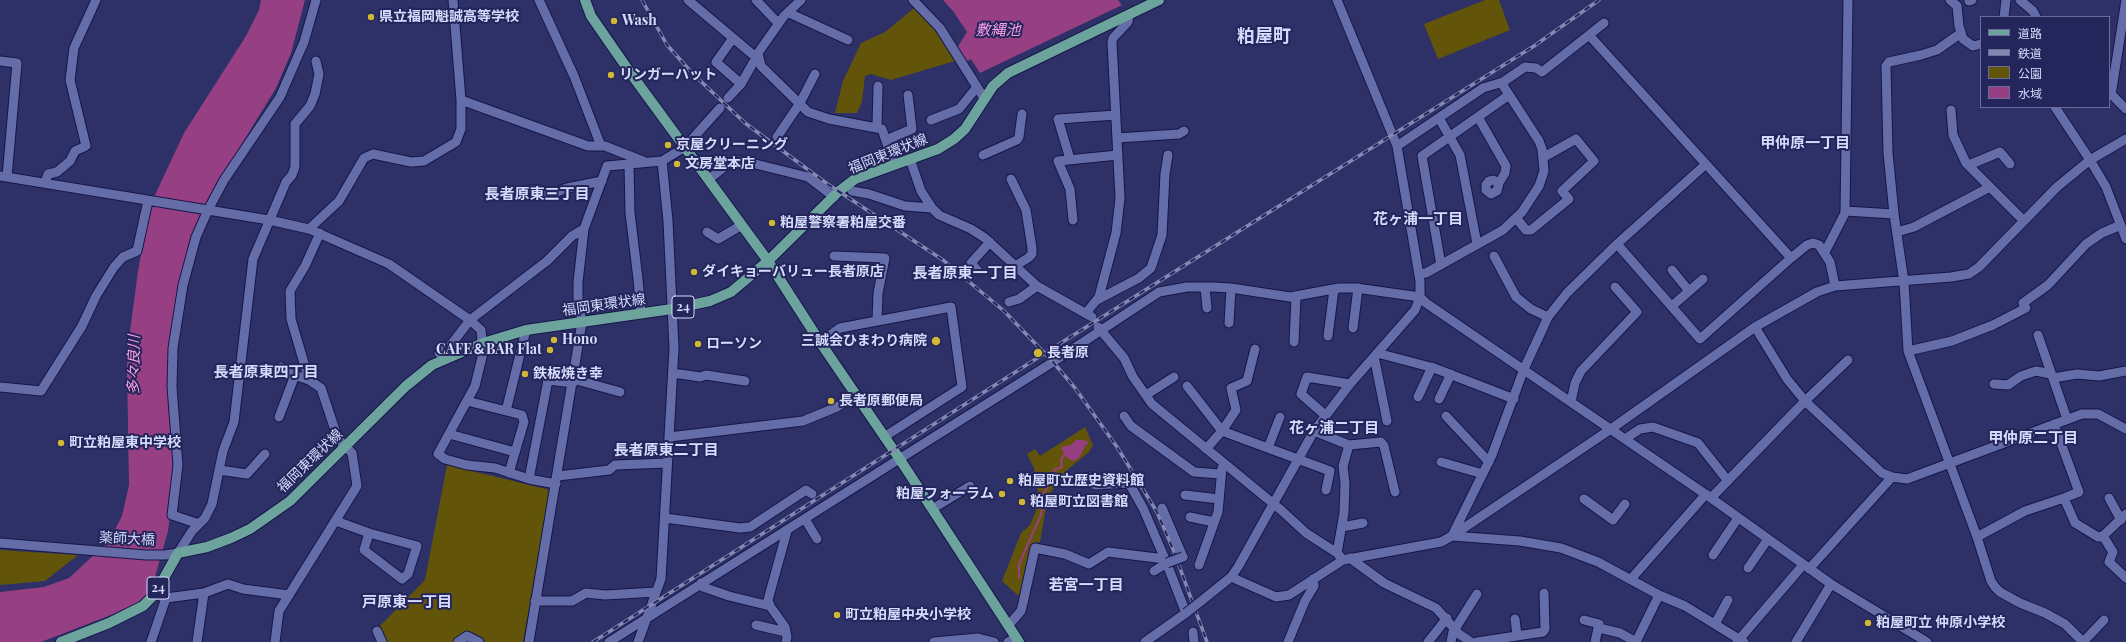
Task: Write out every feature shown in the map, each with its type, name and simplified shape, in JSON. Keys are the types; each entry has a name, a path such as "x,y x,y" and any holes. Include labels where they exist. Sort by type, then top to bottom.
{"main road":[{"path":"585,0 591,16 768,261 820,342 899,458 1008,626 1014,641"},
{"name":"福岡東環状線","path":"178,553 207,547 250,529 290,501 406,386 432,365 483,343 526,330 672,309 710,301 731,292 768,261 838,192 855,179 938,149 954,140 965,129 993,86 1008,73 1153,2"},
{"name":"24","path":"61,642 129,614 143,606 155,594 178,553"}],"street":[{"path":"45,183 48,174 57,172 70,161 75,151 86,146 70,80 74,48 96,0"},
{"path":"199,524 172,515 178,465 172,387 176,324 183,284 196,237 208,210 224,180 280,97 304,42 316,0"},
{"path":"309,229 339,201 364,158 373,154 411,162 424,161 456,142 461,129 461,100 453,0"},
{"path":"539,0 574,76 600,146"},
{"path":"688,0 758,60 761,66 808,112 817,116 877,126 882,129 894,164"},
{"path":"756,0 778,23"},
{"path":"758,60 758,52 778,23 802,0"},
{"path":"913,0 940,28 984,98"},
{"path":"1145,642 1200,602 1231,577 1314,431 1350,384 1415,310 1420,297 1422,290 1397,146 1337,0"},
{"path":"1825,252 1845,211 1848,0"},
{"path":"1950,0 1957,6 1960,33 1969,44 1973,46 1980,44"},
{"path":"2004,16 2006,0"},
{"path":"2020,0 2033,11 2036,16"},
{"path":"2126,0 2110,93 2126,109"},
{"path":"788,13 848,40"},
{"path":"910,159 921,191 932,208 947,220 971,229 990,242 1037,286 1089,315 1097,300 1116,233 1120,198 1112,42 1113,38 1128,22 1128,14"},
{"path":"1397,146 1483,88 1503,82 1525,67 1536,68 1542,72 1589,34 1604,24"},
{"path":"1960,33 1936,50 1889,62 1886,66 1888,153 1894,214 1904,282 1908,351 1977,537 1991,581 2000,592 2065,624 2083,642 2104,620"},
{"path":"1589,34 1791,258"},
{"path":"733,38 716,62 741,84"},
{"path":"728,98 741,84 753,63 758,60"},
{"path":"0,61 18,63 4,176 269,220 309,229 389,264 470,320 481,330 483,343 476,386 438,454 445,459 529,479 557,480 609,470 615,465 621,464 667,463"},
{"path":"178,553 192,531 205,518 212,504 224,451 234,422 253,259 269,220 295,167 295,124 310,106 315,94 319,74 316,61"},
{"path":"777,137 800,103 815,74"},
{"path":"1419,274 1441,265 1503,230 1516,218 1532,199 1539,186 1544,171 1544,157 1538,141 1509,95 1503,82"},
{"path":"877,126 878,86"},
{"path":"931,120 959,109 977,87"},
{"path":"886,140 912,129 908,95"},
{"path":"1441,265 1422,156 1509,95"},
{"path":"461,100 588,146 600,146 646,162"},
{"path":"529,642 582,322 578,302 578,282 584,229 607,166 662,161 685,147 720,108"},
{"path":"2055,108 2090,160 2106,187 2126,239"},
{"path":"1951,110 1953,135 1969,165 2024,221"},
{"path":"983,155 1017,140 1019,137 1022,114"},
{"path":"1070,159 1058,119 1116,115"},
{"path":"1478,117 1505,163 1505,173 1499,183"},
{"path":"1439,118 1451,136 1464,166 1477,244"},
{"path":"1117,138 1179,134 1184,131"},
{"path":"1516,218 1526,230 1531,230 1569,199 1562,191 1594,161 1576,139 1544,157"},
{"path":"1231,577 1276,597 1294,593 1344,557 1441,542 1611,429 1755,327 1817,292 1835,286 1904,282 1969,274 1988,260 2057,188 2090,160 2126,139"},
{"path":"1969,165 2000,152 2010,164"},
{"path":"1073,220 1070,189 1058,161 1118,155"},
{"path":"1097,300 1133,281 1151,268 1162,235 1165,174 1168,155"},
{"path":"638,642 661,578 673,373 674,348 668,221 662,161"},
{"path":"709,179 727,165 735,161 743,161 808,178 834,197"},
{"path":"628,164 630,213 641,314"},
{"path":"1452,536 1489,462 1514,399 1524,369 1548,317 1567,293 1617,244 1706,164"},
{"path":"1011,179 1026,210 1032,248 1032,254 1015,266"},
{"path":"528,190 540,190 546,196 567,188 602,181"},
{"path":"1897,232 1914,227 1990,187"},
{"path":"852,191 869,194 905,206 932,208"},
{"path":"0,387 41,391 82,326 96,296 114,267 123,257 137,251 148,201"},
{"path":"1845,211 1894,214"},
{"path":"707,232 718,239 742,225"},
{"path":"1908,351 1952,342 1993,325 2024,305 2048,285 2086,244 2102,233 2121,225"},
{"path":"439,353 450,346 470,320 547,260 572,236 584,229"},
{"path":"309,380 291,319 290,290 305,266 320,233"},
{"path":"978,271 971,263 990,242"},
{"path":"1617,244 1700,339 1807,245 1818,245 1825,252 1831,266 1835,286"},
{"path":"834,256 885,258 878,293 877,321"},
{"path":"1494,256 1516,297 1531,309 1548,317"},
{"path":"1672,270 1689,291"},
{"path":"1672,306 1703,279"},
{"path":"1009,302 1020,299 1037,286"},
{"path":"1205,287 1207,308"},
{"path":"609,642 805,519 1099,328 1163,290 1205,287 1231,288 1279,296 1296,297 1334,289 1358,288 1420,297 1426,303 1709,496 1806,567 1831,584 1927,642"},
{"path":"1571,402 1575,382 1581,371 1637,312 1615,287"},
{"path":"1229,323 1231,288"},
{"path":"1353,328 1358,288"},
{"path":"1328,336 1334,289"},
{"path":"1294,342 1296,297"},
{"path":"820,342 840,328 951,307 962,387 884,437"},
{"path":"1755,327 1787,379 1804,401 1882,473 1892,477 1907,479 2082,414 2098,414 2126,429"},
{"path":"1099,328 1124,358 1133,377 1146,395 1163,414 1273,503 1306,533 1384,583 1430,605 1447,618 1466,640 1471,642"},
{"path":"506,411 526,330"},
{"path":"2038,335 2067,419"},
{"path":"1206,449 1222,431 1236,410 1231,388 1248,381 1255,349"},
{"path":"1375,356 1432,367 1514,399"},
{"path":"1375,356 1387,421"},
{"path":"1630,579 1709,496 1728,481 1804,401 1848,360"},
{"path":"276,642 279,611 336,521 356,486 352,452 338,439 321,388 309,380 283,371 281,367"},
{"path":"1418,397 1432,367"},
{"path":"1994,384 2008,385 2020,376 2036,371 2052,376 2077,374 2099,376 2126,371"},
{"path":"673,373 700,377 706,375 745,381"},
{"path":"1439,399 1451,374"},
{"path":"279,417 295,375"},
{"path":"1146,395 1174,377"},
{"path":"1325,415 1301,394 1307,377 1350,384"},
{"path":"529,479 548,380 573,381 620,392"},
{"path":"1187,386 1222,431 1330,471 1326,490"},
{"path":"669,437 803,421 837,407 856,395"},
{"path":"467,401 522,416 524,422 508,473"},
{"path":"1124,416 1131,426 1194,472 1220,474"},
{"path":"1446,416 1489,462"},
{"path":"1268,448 1280,417"},
{"path":"1977,537 2025,511 2079,492 2054,424"},
{"path":"1625,439 1640,429 1653,427 1698,443 1728,481"},
{"path":"1314,431 1349,445 1381,442 1384,446 1395,492"},
{"path":"449,434 515,452"},
{"path":"1344,557 1342,527 1345,484 1343,466 1349,445"},
{"path":"219,470 247,474 265,454"},
{"path":"1441,462 1483,474"},
{"path":"1199,565 1214,522 1219,500 1220,474 1225,464"},
{"path":"1090,477 1095,485 1129,483 1143,508 1186,612"},
{"path":"1452,536 1520,541 1561,548 1598,562 1659,595 1685,606 1741,641 1806,567 1892,477"},
{"path":"932,509 970,486"},
{"path":"664,518 740,528 750,527 806,490 812,494"},
{"path":"1185,495 1219,500"},
{"path":"2064,498 2075,523 2095,536 2103,536 2123,517 2109,498"},
{"path":"1584,499 1613,520 1625,504"},
{"path":"1008,626 1021,610 1035,548 1065,554 1088,564 1108,552 1166,561 1183,557 1162,508"},
{"path":"1190,517 1214,522"},
{"path":"1713,556 1738,518"},
{"path":"805,519 817,539"},
{"path":"336,521 369,533 417,546 408,574 402,579 364,550 369,533"},
{"path":"1342,527 1363,523"},
{"path":"786,531 770,592 769,604 786,632 786,642"},
{"path":"2103,536 2113,552 2109,562 2126,578"},
{"path":"1748,568 1768,539"},
{"name":"薬師大橋","path":"0,543 87,551 165,555 178,553"},
{"path":"1154,570 1166,561"},
{"path":"1288,642 1305,601 1314,586 1313,579"},
{"path":"701,583 703,587 729,596 766,605 769,604"},
{"path":"155,594 166,598 204,593 228,584 243,589 289,595"},
{"path":"1796,642 1831,584"},
{"path":"536,601 572,601 586,593 606,595 656,592"},
{"path":"196,642 204,593"},
{"path":"1477,642 1500,640 1517,635 1542,632 1545,629 1544,593"},
{"path":"1451,642 1455,629 1478,594"},
{"path":"1599,628 1620,633 1636,642 1659,595"},
{"path":"151,642 166,598"},
{"path":"1715,624 1728,600"},
{"path":"1428,642 1447,618"},
{"path":"1515,619 1517,635"},
{"path":"1584,620 1599,624 1594,642"},
{"path":"756,625 786,632"},
{"path":"377,631 382,642"},
{"path":"1193,632 1194,642"},
{"path":"458,642 466,636 479,642"},
{"path":"934,642 978,640 994,642"}],"green space":[{"path":"1485,0 1499,0 1510,30 1438,59 1424,24"},
{"path":"914,8 932,26 955,61 891,80 871,74 865,76 862,102 857,113 835,113 843,81 861,43 885,32"},
{"path":"1085,427 1093,445 1089,452 1067,470 1048,496 1040,542 1032,543 1022,599 1002,581 1021,533 1030,525 1036,511 1038,490 1034,468 1027,454 1035,449 1040,456"},
{"path":"447,465 550,490 523,642 486,642 473,636 456,642 387,642 380,626 425,580"},
{"path":"0,550 78,555 45,581 0,585"}],"water":[{"name":"多々良川","path":"261,0 305,0 291,53 276,88 208,199 199,219 177,293 171,339 174,482 168,531 151,591 137,603 111,615 41,642 0,642 0,592 44,587 69,578 109,541 122,516 129,485 127,367 129,339 138,271 147,222 155,195 184,133 246,36 259,10"},
{"name":"敷縄池","path":"943,0 1118,0 1122,5 980,73 971,59 966,62 957,48 967,32 953,11"},
{"path":"1076,440 1084,440 1089,443 1085,446 1079,458 1073,461 1065,456 1061,447 1071,445"}],"waterway":[{"path":"1019,578 1019,565 1041,515 1043,494 1053,479 1054,470 1062,467 1061,460 1064,455"}],"railway":[{"path":"642,0 667,45 692,73 745,123 826,183 943,260 1004,311 1053,362 1075,388 1117,447 1157,512 1173,549 1207,642"},
{"path":"593,642 1064,341 1534,46 1599,0"}],"place":[{"name":"県立福岡魁誠高等学校","path":"371,17"},
{"name":"Wash","path":"614,21"},
{"name":"リンガーハット","path":"611,75"},
{"name":"京屋クリーニング","path":"668,145"},
{"name":"文房堂本店","path":"677,164"},
{"name":"粕屋警察署粕屋交番","path":"772,223"},
{"name":"ダイキョーバリュー長者原店","path":"694,272"},
{"name":"Hono","path":"554,340"},
{"name":"三誠会ひまわり病院","path":"936,341"},
{"name":"ローソン","path":"698,344"},
{"name":"CAFE＆BAR Flat","path":"550,350"},
{"name":"長者原","path":"1038,353"},
{"name":"鉄板焼き幸","path":"525,374"},
{"name":"長者原郵便局","path":"831,401"},
{"name":"町立粕屋東中学校","path":"61,443"},
{"name":"粕屋町立歴史資料館","path":"1010,481"},
{"name":"粕屋フォーラム","path":"1002,494"},
{"name":"粕屋町立図書館","path":"1022,502"},
{"name":"町立粕屋中央小学校","path":"837,615"},
{"name":"粕屋町立 仲原小学校","path":"1868,623"}],"district":[{"name":"粕屋町","path":"1264,36"},
{"name":"甲仲原一丁目","path":"1805,143"},
{"name":"長者原東三丁目","path":"537,194"},
{"name":"花ヶ浦一丁目","path":"1418,219"},
{"name":"長者原東一丁目","path":"965,273"},
{"name":"長者原東四丁目","path":"266,372"},
{"name":"花ヶ浦二丁目","path":"1334,428"},
{"name":"甲仲原二丁目","path":"2033,438"},
{"name":"長者原東二丁目","path":"666,450"},
{"name":"若宮一丁目","path":"1086,585"},
{"name":"戸原東一丁目","path":"407,602"}]}
